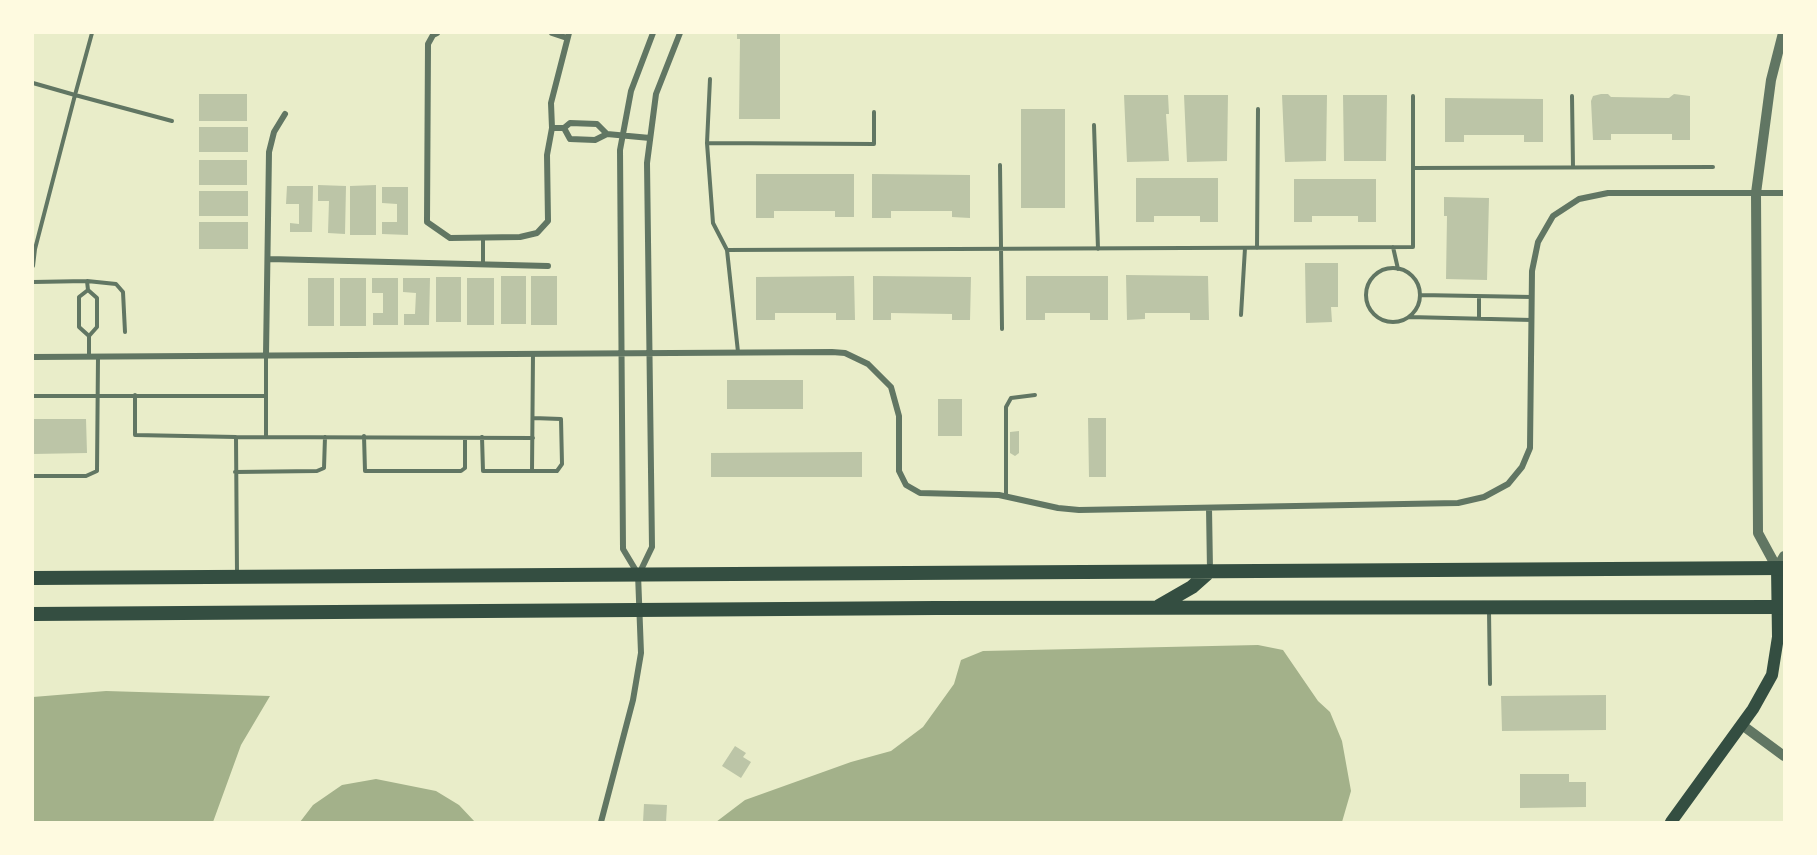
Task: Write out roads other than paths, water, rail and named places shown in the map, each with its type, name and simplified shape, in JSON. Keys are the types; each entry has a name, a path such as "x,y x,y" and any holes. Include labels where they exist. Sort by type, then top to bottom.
{"highway":[{"path":"33,578 1781,568"},
{"path":"1157,607 1192,587 1210,571"},
{"path":"33,614 641,609 1781,607"}],"main road":[{"path":"1671,822 1761,698 1772,675 1777,651 1781,607 1781,568"}],"street":[{"path":"437,33 433,35 428,44 427,222 450,238 520,237 537,233 548,221 547,155 552,128 551,103 568,36 552,33"},
{"path":"639,574 623,549 620,150 631,90 653,33"},
{"path":"601,822 633,700 641,652 639,574 652,547 647,163 656,93 680,33"},
{"path":"1781,568 1758,533 1756,193 1771,80 1783,33"},
{"path":"266,355 269,152 274,132 285,114"},
{"path":"552,128 564,129 570,123 597,124 607,134"},
{"path":"564,129 570,139 595,140 607,134 650,138"},
{"path":"33,357 650,352 845,353 868,364 885,379 896,397 899,416 899,471 906,485 920,493 1006,496 1068,509 1443,504 1472,501 1496,492 1516,476 1530,448 1532,271 1538,242 1553,216 1579,199 1608,193 1784,193"},
{"path":"269,259 548,266"},
{"path":"1209,508 1210,571"},
{"path":"1781,568 1784,556"},
{"path":"1742,725 1784,756"}],"lane":[{"path":"33,266 34,249 92,33"},
{"path":"710,79 707,143 713,224 727,250 738,352"},
{"path":"33,83 172,121"},
{"path":"727,250 1413,247 1413,96"},
{"path":"1572,96 1573,167"},
{"path":"1257,248 1258,110"},
{"path":"707,143 874,144 874,112"},
{"path":"1094,125 1098,249"},
{"path":"1000,165 1003,249 1002,329"},
{"path":"1413,168 1713,167"},
{"path":"483,237 483,264"},
{"path":"1393,247 1398,269"},
{"path":"1241,315 1245,248"},
{"path":"1408,317 1414,311 1420,294 1413,278 1398,269 1389,269 1374,276 1366,292 1366,301 1369,309 1383,320 1391,322 1408,317 1532,320"},
{"path":"87,281 88,290 98,298 98,327 89,336 89,357"},
{"path":"33,282 87,281 116,284 123,292 125,332"},
{"path":"88,290 79,297 79,327 89,336"},
{"path":"1420,294 1532,297"},
{"path":"1479,297 1479,318"},
{"path":"532,471 533,353"},
{"path":"266,355 266,436"},
{"path":"33,476 86,476 98,471 99,357"},
{"path":"135,395 135,435 532,438"},
{"path":"1006,496 1006,407 1011,398 1035,395"},
{"path":"33,396 266,396"},
{"path":"482,437 483,471 557,471 562,465 561,419 532,418"},
{"path":"364,436 365,471 461,471 465,468 465,438"},
{"path":"236,437 237,577"},
{"path":"235,472 317,471 324,468 325,437"},
{"path":"1489,607 1490,684"}]}
